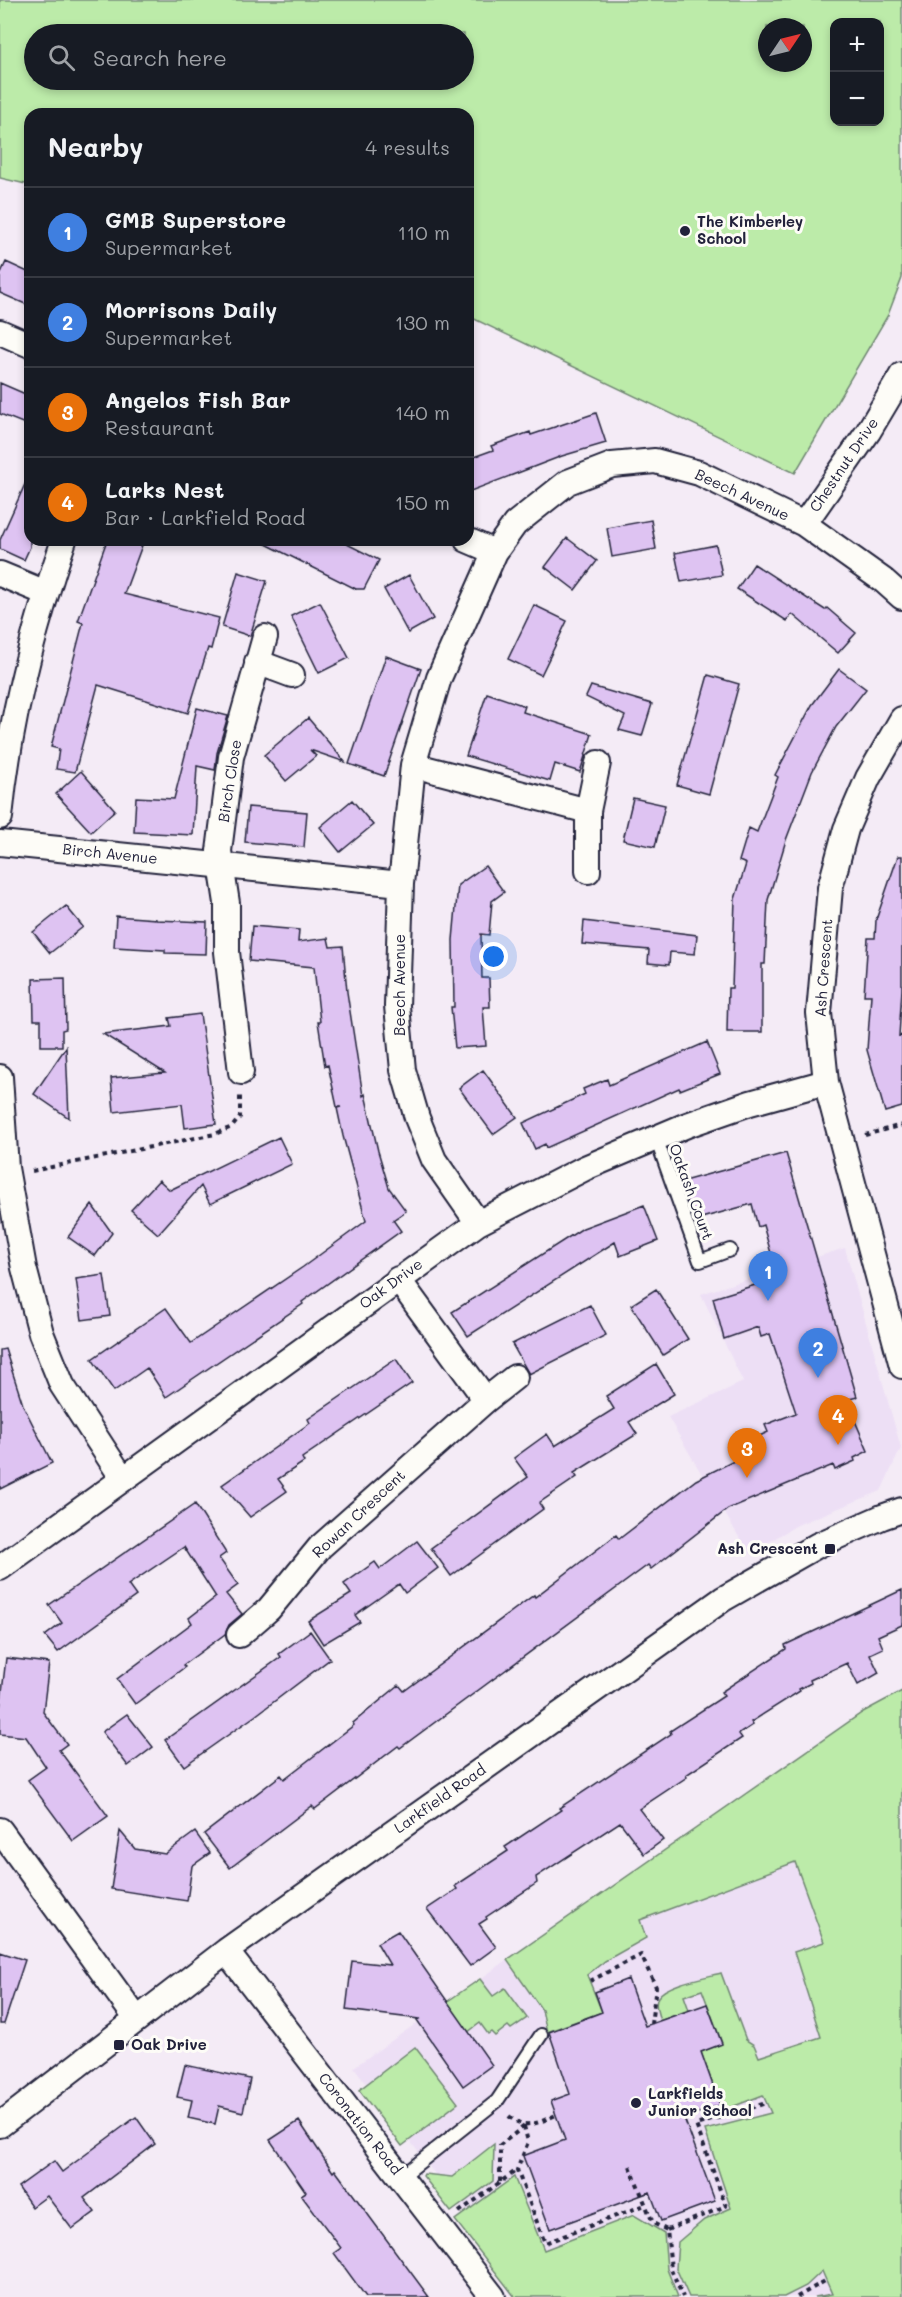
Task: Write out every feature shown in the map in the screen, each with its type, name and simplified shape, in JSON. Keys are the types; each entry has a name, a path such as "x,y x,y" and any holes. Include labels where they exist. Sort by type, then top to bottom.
{"street":[{"path":"0,332 24,342"},
{"name":"Chestnut Drive","path":"804,525 868,432 902,375"},
{"name":"Beech Avenue","path":"478,1223 434,1160 417,1118 403,1070 397,1006 401,884 413,765 439,678 495,552 515,524 568,482 612,465 655,461 699,474 804,525 884,581 902,597"},
{"path":"474,543 495,552"},
{"path":"0,817 5,766 46,593 62,546"},
{"path":"0,574 46,593"},
{"name":"Birch Close","path":"221,865 219,851 231,757 265,637"},
{"path":"257,662 291,675"},
{"name":"Ash Crescent","path":"902,720 868,778 846,830 830,888 819,1013 826,1082 902,1366"},
{"path":"588,871 588,811 598,763"},
{"path":"413,765 588,811"},
{"name":"Birch Avenue","path":"0,843 401,884"},
{"path":"221,865 227,903 226,952 241,1072"},
{"path":"0,1077 5,1171 24,1268 41,1333 62,1385 123,1479"},
{"name":"Oak Drive","path":"0,1568 478,1223 585,1168 687,1125 750,1103 826,1082"},
{"path":"398,1279 486,1400"},
{"name":"Rowan Crescent","path":"238,1635 269,1609 320,1547 515,1377"},
{"name":"Larkfield Road","path":"0,2125 136,2018 226,1951 723,1599 818,1545 882,1516 902,1510"},
{"path":"0,1830 136,2018"},
{"name":"Coronation Road","path":"226,1951 493,2297"}],"lane":[{"name":"Oakash Court","path":"656,1138 700,1261 730,1250"},
{"path":"401,2177 497,2101 541,2035"}],"path":[{"path":"5,1171 215,1134 232,1127 240,1117 241,1072"},
{"path":"842,1140 902,1125"},
{"path":"590,1981 641,1955 656,1987 651,2024"},
{"path":"497,2101 511,2119 525,2125 532,2125 556,2115"},
{"path":"630,2166 652,2223 667,2230 726,2206 696,2125 766,2103"},
{"path":"439,2227 516,2170 528,2142 525,2125"},
{"path":"500,2182 500,2145 525,2125"},
{"path":"516,2170 546,2243 645,2205"},
{"path":"667,2230 671,2269 683,2297"},
{"path":"797,2297 825,2281"}],"shaded area":[{"path":"845,1248 901,1448 881,1491 797,1525 749,1554 668,1417 743,1382 701,1294"},
{"path":"902,1691 902,2297 528,2297 354,2067 863,1712"}],"green space":[{"name":"The Kimberley School","path":"0,0 902,0 902,278 888,315 795,473 474,319 474,108 24,108 24,184 0,178"},
{"path":"902,1691 902,2297 815,2297 832,2294 822,2271 806,2286 784,2297 689,2297 676,2268 678,2242 704,2220 731,2208 705,2130 771,2113 763,2095 724,2110 720,2105 701,2052 722,2043 702,1990 684,1996 689,2010 660,2021 656,2003 662,1992 669,1988 721,1973 746,2040 754,2045 759,2057 821,2037 794,1952 824,1942 795,1862 640,1920 646,1938 605,1961 587,1975 602,2012 547,2032 542,2010 507,1960 863,1712"},
{"path":"480,1979 493,1996 505,1988 527,2018 511,2029 508,2026 495,2036 491,2032 488,2034 480,2023 468,2032 442,2005"},
{"path":"415,2047 458,2103 402,2146 359,2090"},
{"path":"494,2144 493,2181 451,2212 423,2176 424,2174 452,2177"},
{"path":"514,2177 544,2250 634,2215 664,2233 667,2269 678,2297 515,2297 455,2220"}],"building":[{"path":"6,262 24,270 24,303 0,293 0,275"},
{"path":"0,383 24,393 24,424 0,414"},
{"path":"596,413 606,443 562,456 474,490 474,457 493,450 491,446 530,432 531,435"},
{"path":"24,486 24,546 30,547 24,560 0,549 0,540"},
{"path":"651,520 656,549 612,557 607,528"},
{"path":"567,538 597,561 575,590 545,567"},
{"path":"716,545 722,575 681,582 675,553"},
{"path":"105,546 142,546 124,594 219,618 211,649 208,648 188,713 98,685 75,772 56,769 59,749 51,747 83,623 78,621"},
{"path":"270,546 351,546 379,560 364,589 356,589"},
{"path":"754,564 825,610 827,608 856,633 838,653 792,614 787,621 737,589"},
{"path":"238,572 267,581 250,636 222,627"},
{"path":"409,575 433,619 408,633 384,589"},
{"path":"320,602 349,658 319,673 291,616"},
{"path":"534,605 567,621 541,675 508,659"},
{"path":"386,656 421,669 384,776 349,764"},
{"path":"839,669 866,689 836,727 812,772 786,840 768,900 765,964 762,964 762,1032 727,1032 728,988 732,988 735,899 746,864 739,861 749,828 757,832 778,777 775,775 812,705"},
{"path":"708,675 739,684 709,794 677,785"},
{"path":"591,686 652,704 642,736 619,730 625,716 586,697"},
{"path":"487,693 525,706 523,712 592,734 580,772 555,764 550,781 466,756"},
{"path":"197,708 228,716 217,753 215,770 197,766 193,835 134,832 136,797 174,799"},
{"path":"308,718 345,762 310,750 316,756 286,781 264,755"},
{"path":"81,771 115,810 91,832 56,794"},
{"path":"633,798 665,805 655,847 623,840"},
{"path":"352,800 373,825 340,852 320,827"},
{"path":"248,807 307,812 304,847 245,842"},
{"path":"898,856 902,856 902,989 899,1036 902,1035 902,1107 885,1112 867,1050 871,995 864,995 868,938 875,938 876,920"},
{"path":"485,866 504,892 492,901 489,935 481,934 482,978 489,978 490,1007 483,1007 486,1046 455,1048 451,1007 454,1007 453,940 458,885"},
{"path":"66,906 83,927 50,953 33,932"},
{"path":"116,916 207,922 206,954 165,953 165,950 114,947"},
{"path":"584,921 697,935 695,954 670,952 669,965 648,963 649,950 582,944"},
{"path":"252,926 299,930 298,942 328,938 330,947 343,946 347,992 363,1096 365,1094 389,1188 406,1211 393,1220 401,1231 302,1302 303,1304 166,1397 147,1368 114,1391 92,1359 166,1308 191,1343 366,1221 343,1136 337,1108 341,1107 337,1107 328,1065 325,1066 318,1022 320,1022 314,967 249,961"},
{"path":"65,978 66,1029 62,1030 62,1046 41,1046 41,1020 34,1020 33,979"},
{"path":"200,1014 216,1124 185,1128 182,1104 114,1112 111,1078 165,1073 103,1034 171,1026 169,1018"},
{"path":"707,1042 720,1074 680,1090 679,1088 546,1148 545,1144 535,1149 523,1123 585,1094 583,1089 607,1079 609,1085"},
{"path":"66,1047 69,1118 34,1094"},
{"path":"483,1070 517,1117 493,1134 459,1088"},
{"path":"279,1137 292,1164 210,1204 201,1186 158,1234 131,1210 159,1180 170,1190"},
{"path":"786,1153 857,1397 846,1400 868,1451 854,1458 855,1461 835,1470 833,1465 728,1509 651,1569 648,1565 400,1748 398,1746 315,1809 312,1806 230,1868 204,1834 281,1775 284,1779 354,1725 353,1723 399,1685 404,1691 534,1595 535,1597 616,1535 619,1539 696,1480 734,1461 729,1450 768,1432 765,1425 796,1413 770,1334 761,1337 758,1327 724,1339 713,1298 778,1278 763,1225 758,1227 752,1204 694,1220 680,1182"},
{"path":"92,1205 112,1233 95,1256 68,1237"},
{"path":"644,1205 658,1241 620,1256 615,1242 468,1336 452,1312 583,1228"},
{"path":"104,1275 110,1316 82,1320 76,1279"},
{"path":"656,1289 688,1339 663,1355 631,1305"},
{"path":"590,1305 606,1335 529,1374 512,1344"},
{"path":"5,1349 23,1405 52,1463 0,1489 0,1350"},
{"path":"396,1359 412,1383 302,1458 304,1462 278,1479 287,1491 250,1517 222,1485 310,1423 308,1419"},
{"path":"656,1364 674,1394 629,1422 637,1434 574,1473 577,1477 539,1503 543,1509 451,1576 431,1548 528,1477 514,1458 547,1434 555,1446 614,1409 606,1396"},
{"path":"195,1504 226,1553 219,1558 238,1585 226,1594 242,1614 229,1625 225,1634 135,1704 117,1679 192,1623 189,1618 216,1597 184,1547 128,1585 136,1596 58,1652 45,1636 62,1623 49,1605"},
{"path":"417,1541 438,1568 405,1593 399,1584 355,1615 360,1622 323,1644 308,1621 351,1594 344,1584 375,1562 380,1569"},
{"path":"902,1590 902,1625 878,1636 883,1648 870,1654 879,1673 858,1685 847,1663 810,1680 811,1683 799,1689 800,1691 751,1722 753,1725 739,1734 742,1738 639,1809 663,1840 644,1854 620,1822 536,1877 537,1883 486,1917 487,1919 479,1924 496,1947 470,1966 427,1909 457,1889 455,1886 508,1851 505,1847 561,1810 559,1808 724,1696 721,1692 786,1649 785,1645"},
{"path":"310,1631 330,1659 184,1766 165,1740 281,1657 279,1654"},
{"path":"6,1658 49,1663 43,1712 67,1744 59,1750 108,1816 73,1841 28,1780 46,1767 26,1737 0,1734 0,1709"},
{"path":"127,1714 153,1747 128,1766 102,1732"},
{"path":"120,1831 135,1849 165,1854 195,1832 210,1853 192,1866 187,1901 111,1889"},
{"path":"398,1931 492,2065 463,2086 417,2020 419,2019 346,2010 352,1961 390,1965 377,1943"},
{"path":"0,1952 25,1960 4,2024 0,2024"},
{"name":"Larkfields Junior School","path":"628,1979 645,2026 707,2004 722,2044 701,2052 720,2105 684,2118 715,2201 661,2221 650,2192 550,2229 523,2156 565,2140 551,2101 570,2094 549,2032 602,2012 595,1992"},
{"path":"185,2065 250,2079 243,2112 219,2106 215,2124 188,2118 192,2100 177,2097"},
{"path":"136,2117 155,2144 84,2198 95,2212 72,2229 47,2196 32,2207 18,2187 54,2161 62,2172"},
{"path":"299,2121 333,2172 335,2170 429,2297 366,2297 334,2253 341,2248 301,2195 306,2192 270,2140"}],"place":[{"name":"The Kimberley School","path":"685,231"},
{"name":"GMB Superstore","path":"768,1301"},
{"name":"Morrisons Daily","path":"818,1378"},
{"name":"Larks Nest","path":"838,1445"},
{"name":"Angelos Fish Bar","path":"747,1478"},
{"name":"Ash Crescent","path":"830,1549"},
{"name":"Oak Drive","path":"119,2045"},
{"name":"Larkfields Junior School","path":"636,2103"}]}
